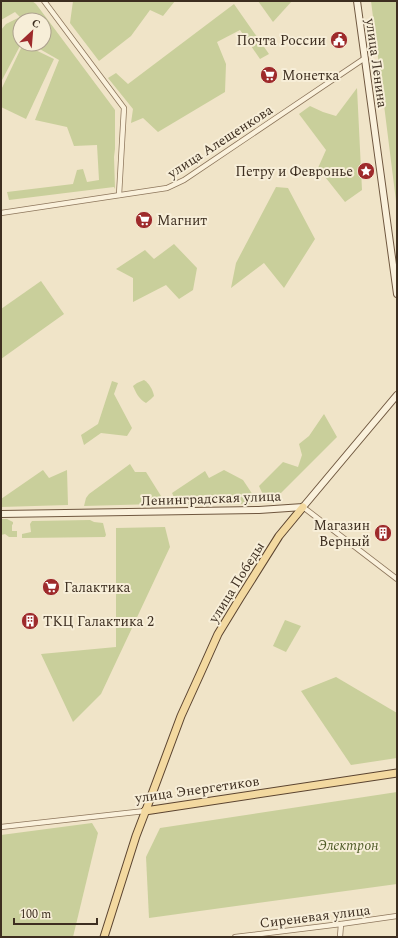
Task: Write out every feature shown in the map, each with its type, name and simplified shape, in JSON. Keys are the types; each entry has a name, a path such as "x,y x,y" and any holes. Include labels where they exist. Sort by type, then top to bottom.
{"main road":[{"name":"улица Ленина","path":"357,1 397,294"},
{"name":"улица Победы","path":"104,937 146,811 181,716 218,634 279,536 397,395"},
{"name":"Ленинградская улица","path":"1,514 259,510 303,507"},
{"name":"улица Энергетиков","path":"146,811 397,773"}],"street":[{"path":"44,1 124,108 119,195"},
{"name":"улица Алещенкова","path":"1,213 167,188 184,180 365,58"},
{"path":"303,507 397,579"},
{"name":"улица Энергетиков","path":"1,827 146,811"},
{"name":"Сиреневая улица","path":"237,937 397,916"},
{"path":"340,937 341,924"}],"green space":[{"path":"1,1 32,1 42,12 12,12 12,14 1,20"},
{"path":"73,1 175,1 163,16 150,10 131,36 99,61 70,23"},
{"path":"258,1 292,1 273,22"},
{"path":"371,1 397,1 397,209"},
{"path":"234,4 269,54 260,59 240,30 217,42 226,64 225,92 158,132 143,118 131,123 133,109 108,78 116,73 128,84"},
{"path":"12,21 12,52 17,52 1,82 1,30 6,24"},
{"path":"52,25 115,110 115,189 114,187 9,200 7,192 73,184 77,170 83,169 87,182 99,180 97,145 74,146 67,127 35,120 59,60 45,52 52,52"},
{"path":"19,52 40,52 54,59 26,119 1,107 1,90"},
{"path":"357,88 362,190 345,202 318,168 326,150 299,114 310,106 336,116"},
{"path":"276,187 288,188 315,239 284,288 264,263 231,288 236,263"},
{"path":"174,244 197,268 193,290 179,299 166,285 133,302 133,278 116,269 145,250 154,259"},
{"path":"41,281 64,314 1,359 1,309"},
{"path":"144,380 153,391 154,396 146,403 141,400 133,386"},
{"path":"112,381 118,383 114,394 132,428 127,436 101,433 84,445 81,435 98,424"},
{"path":"324,414 337,437 276,498 265,499 259,486 283,462 298,467 302,455 299,444 309,436"},
{"path":"130,464 135,472 146,472 161,496 156,504 84,506 86,498 89,494"},
{"path":"43,470 49,478 67,470 68,505 1,507 1,499"},
{"path":"224,470 243,480 255,498 252,504 178,505 172,493 205,471 209,478"},
{"path":"1,519 7,519 13,522 12,531 17,531 17,537 9,537 5,534 1,535"},
{"path":"90,520 103,523 106,535 105,537 22,538 22,534 31,532 30,524 32,521"},
{"path":"165,527 170,547 101,694 73,722 41,654 116,647 116,528"},
{"path":"285,620 301,626 286,652 273,646"},
{"path":"336,677 397,713 397,758 351,765 301,691"},
{"name":"Электрон","path":"397,792 397,884 149,918 146,857 160,828"},
{"path":"92,823 98,833 73,937 1,937 1,835"}],"place":[{"name":"Почта России","path":"339,40"},
{"name":"Монетка","path":"269,75"},
{"name":"Петру и Февронье","path":"366,171"},
{"name":"Магнит","path":"144,220"},
{"name":"Магазин Верный","path":"383,533"},
{"name":"Галактика","path":"51,587"},
{"name":"ТКЦ Галактика 2","path":"30,621"}]}
